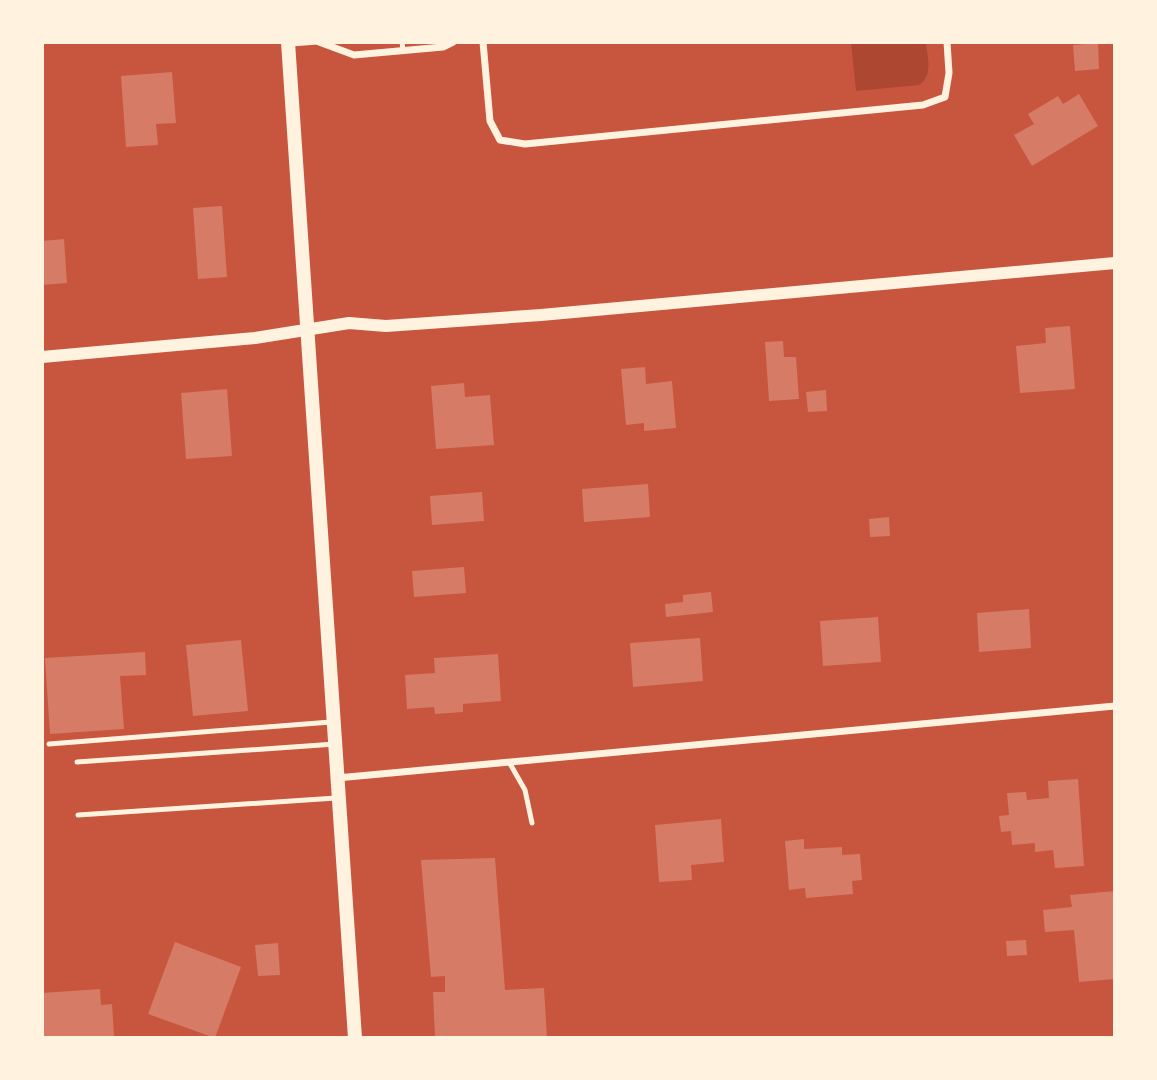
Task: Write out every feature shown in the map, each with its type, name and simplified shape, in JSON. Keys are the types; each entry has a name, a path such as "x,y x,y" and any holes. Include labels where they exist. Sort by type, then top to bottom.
{"main road":[{"path":"288,43 355,1038"}],"street":[{"path":"319,42 354,55 403,46 443,47 453,42"},
{"path":"483,42 490,121 500,140 525,144 923,105 945,96 949,73 947,42"},
{"path":"42,357 256,338 349,323 386,326 541,315 1115,263"},
{"path":"337,778 1115,706"}],"lane":[{"path":"288,43 319,42"},
{"path":"50,744 334,722"},
{"path":"77,762 335,744"},
{"path":"509,762 525,790 532,823"},
{"path":"78,815 338,797"}],"shaded area":[{"path":"851,42 926,42 927,76 919,85 856,91"}],"building":[{"path":"1098,43 1099,69 1075,71 1073,45"},
{"path":"172,72 176,123 156,124 158,145 126,147 121,76"},
{"path":"1079,94 1098,126 1032,166 1014,135 1034,124 1028,114 1058,96 1063,104"},
{"path":"222,206 227,277 198,279 193,208"},
{"path":"64,239 67,283 42,285 42,241"},
{"path":"1070,326 1075,389 1020,393 1016,346 1046,343 1045,328"},
{"path":"783,341 784,357 796,357 799,399 769,401 765,342"},
{"path":"645,367 646,384 672,381 676,428 644,431 644,423 626,425 621,369"},
{"path":"464,383 465,397 490,395 494,445 436,449 431,386"},
{"path":"227,389 232,456 186,459 181,393"},
{"path":"826,390 827,411 808,412 806,392"},
{"path":"648,484 650,517 584,522 582,489"},
{"path":"482,492 484,521 432,525 430,496"},
{"path":"889,517 890,536 870,537 869,519"},
{"path":"464,567 466,593 414,597 412,571"},
{"path":"711,592 713,612 666,617 665,604 683,602 683,595"},
{"path":"1029,609 1031,648 979,652 977,613"},
{"path":"878,617 881,662 823,666 820,621"},
{"path":"700,638 703,681 633,687 630,643"},
{"path":"241,640 248,711 193,716 186,645"},
{"path":"145,652 146,675 120,676 124,729 50,734 45,658"},
{"path":"498,654 501,701 463,704 463,712 435,714 434,707 407,709 405,675 435,673 434,658"},
{"path":"1078,779 1084,866 1055,868 1053,850 1035,852 1035,843 1012,845 1011,831 1001,832 999,816 1009,815 1007,793 1026,792 1027,800 1049,798 1048,781"},
{"path":"721,819 724,862 691,865 692,880 659,882 655,825"},
{"path":"804,839 804,849 842,847 842,855 860,854 862,880 852,881 853,894 806,898 805,888 789,890 785,841"},
{"path":"495,858 505,990 544,988 547,1038 435,1038 433,992 445,992 445,976 431,977 421,860"},
{"path":"1115,891 1115,979 1079,982 1074,930 1045,932 1043,910 1072,907 1070,895"},
{"path":"1026,940 1027,955 1007,956 1006,941"},
{"path":"175,942 241,967 215,1038 148,1014"},
{"path":"278,943 280,975 258,976 255,945"},
{"path":"100,989 101,1005 112,1004 114,1036 42,1038 42,993"}]}
